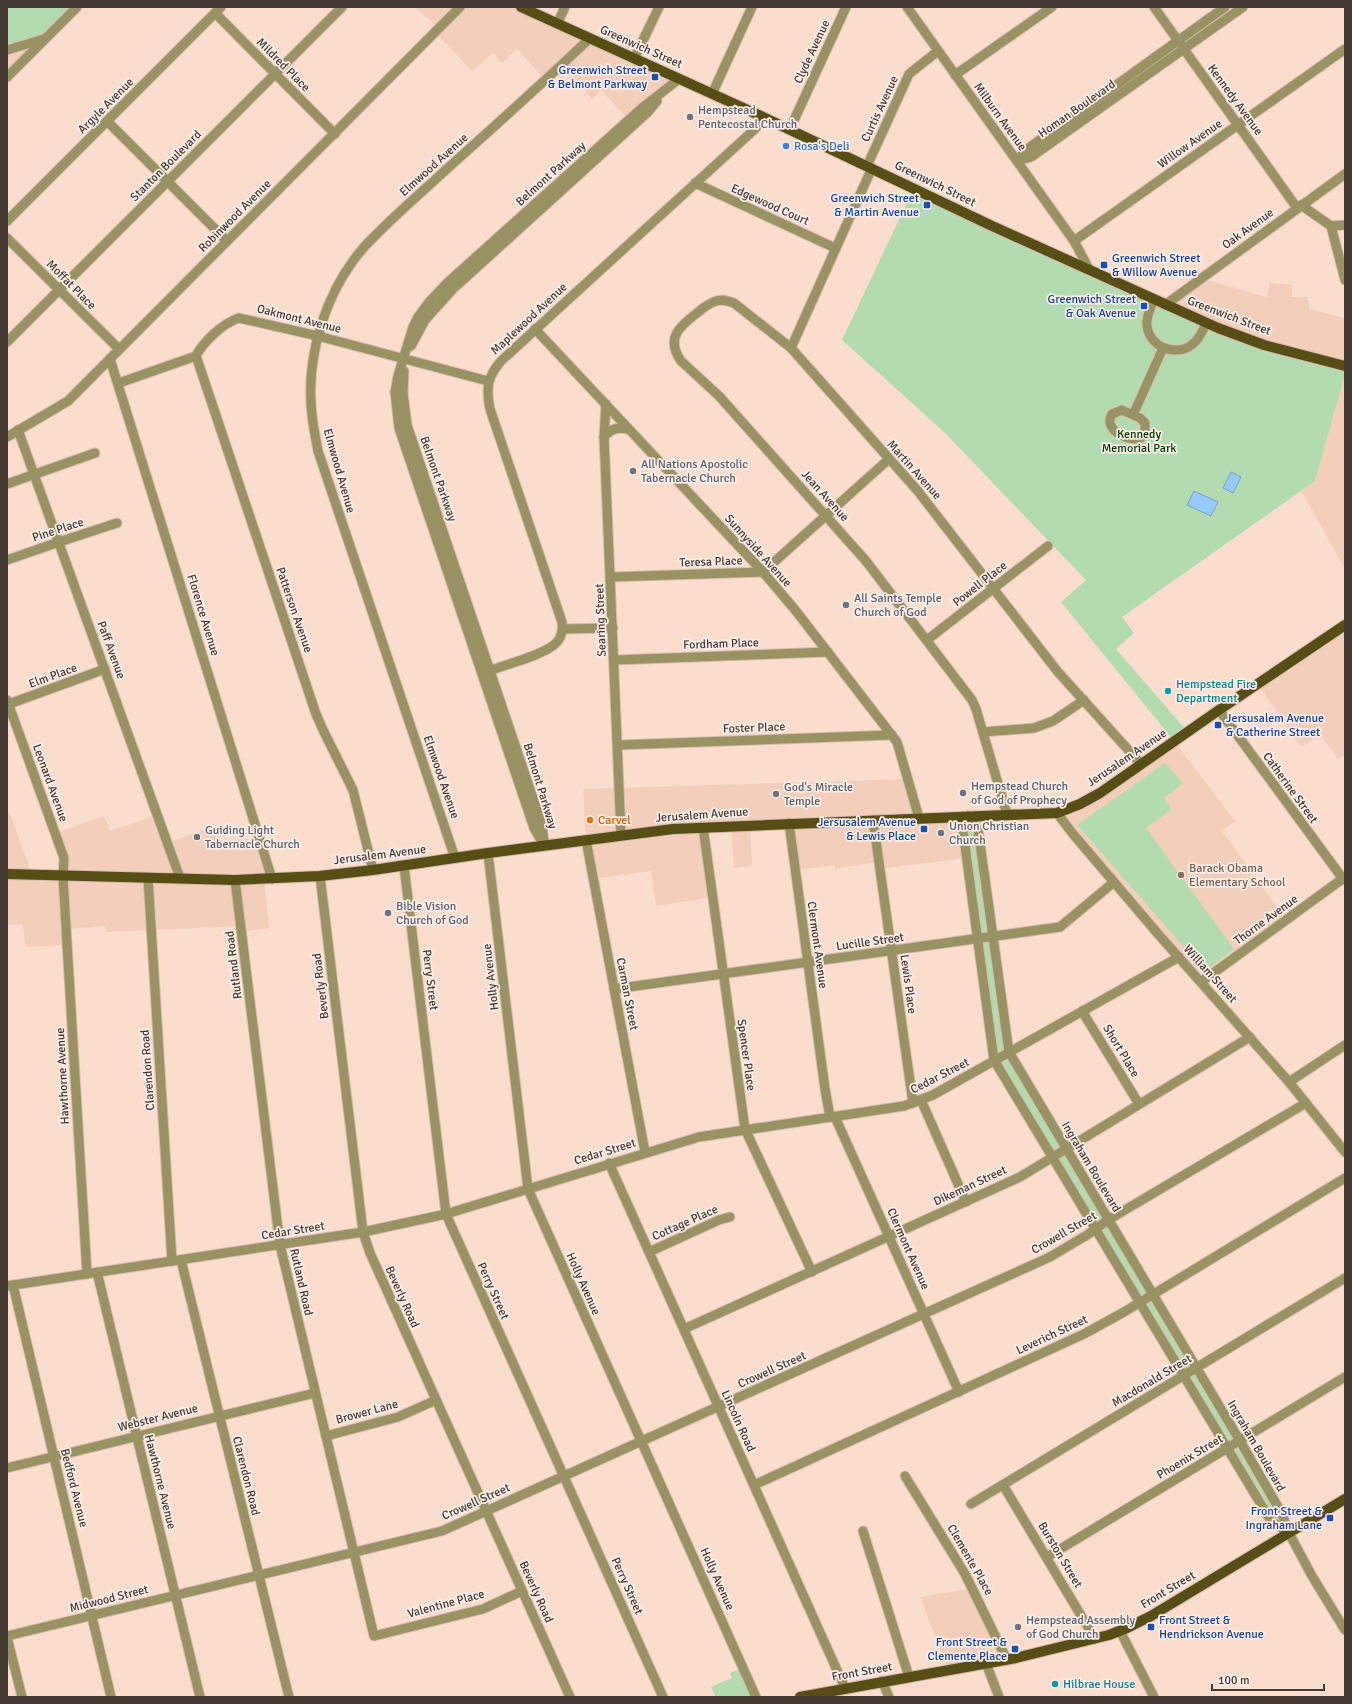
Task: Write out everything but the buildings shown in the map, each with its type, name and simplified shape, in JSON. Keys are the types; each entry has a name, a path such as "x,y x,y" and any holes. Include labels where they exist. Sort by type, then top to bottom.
{"main road":[{"name":"Greenwich Street","path":"521,7 790,129 990,225 1165,305 1264,345 1345,366"},
{"name":"Jerusalem Avenue","path":"7,874 63,877 235,880 272,879 320,876 373,870 544,845 673,829 1057,813 1080,804 1100,793 1345,625"},
{"name":"Front Street","path":"800,1697 882,1681 1007,1660 1120,1631 1151,1616 1345,1499"}],"street":[{"path":"7,77 77,7"},
{"name":"Stanton Boulevard","path":"7,342 342,7"},
{"name":"Robinwood Avenue","path":"7,437 68,401 460,7"},
{"path":"557,24 565,7"},
{"path":"634,59 659,7"},
{"path":"712,94 752,7"},
{"name":"Clyde Avenue","path":"790,129 846,7"},
{"name":"Milburn Avenue","path":"907,7 1074,241"},
{"path":"955,75 1052,7"},
{"name":"Kennedy Avenue","path":"1154,7 1238,125 1299,206 1331,226"},
{"name":"Homan Boulevard","path":"1018,161 1026,150 1225,7"},
{"name":"Homan Boulevard","path":"1018,161 1031,156 1243,7"},
{"name":"Mildred Place","path":"218,10 275,73 335,134"},
{"name":"Argyle Avenue","path":"7,221 218,10"},
{"name":"Elmwood Avenue","path":"455,858 318,451 312,415 311,386 313,363 318,336 324,316 337,288 365,247 396,216 590,38"},
{"path":"7,50 45,39"},
{"name":"Willow Avenue","path":"1074,241 1345,49"},
{"name":"Curtis Avenue","path":"869,167 909,74 938,51"},
{"name":"Belmont Parkway","path":"544,845 542,825 516,760 416,464 404,410 404,359 425,320 450,286 589,161 647,113 668,88 679,79"},
{"name":"Maplewood Avenue","path":"488,381 501,360 756,128 761,116"},
{"path":"107,121 228,241"},
{"path":"791,348 869,167"},
{"name":"Oak Avenue","path":"1165,305 1345,174"},
{"name":"Edgewood Court","path":"695,183 835,248"},
{"path":"1345,225 1331,226 1345,280"},
{"name":"Moffat Place","path":"7,238 119,350"},
{"path":"1074,241 1089,269"},
{"name":"Jean Avenue","path":"791,348 742,308 734,303 724,300 714,301 682,325 675,335 674,344 676,355 680,361 719,396 826,514 866,561 972,700 1007,814"},
{"path":"1154,300 1147,318 1147,327 1150,335 1163,348 1180,350 1188,347 1195,342 1207,323"},
{"name":"Oakmont Avenue","path":"196,356 201,346 231,321 239,318 318,336 488,381"},
{"name":"Sunnyside Avenue","path":"535,329 763,572 796,611 892,735 899,747 919,818"},
{"name":"Martin Avenue","path":"791,348 932,508 1042,651 1141,764"},
{"path":"1133,415 1163,348"},
{"path":"118,383 196,356"},
{"name":"Patterson Avenue","path":"196,356 316,714 353,790 373,870"},
{"name":"Florence Avenue","path":"110,359 272,879"},
{"path":"486,671 546,651 557,642 563,629 562,622 490,409 488,381"},
{"name":"Searing Street","path":"606,404 604,437 621,835"},
{"path":"604,437 614,428 620,427 628,429"},
{"name":"Paff Avenue","path":"18,430 180,878"},
{"path":"7,484 95,453"},
{"path":"763,572 889,459"},
{"name":"Pine Place","path":"7,560 117,524"},
{"name":"Powell Place","path":"927,640 1048,546"},
{"name":"Teresa Place","path":"611,577 763,572"},
{"path":"563,629 613,628"},
{"name":"Fordham Place","path":"614,660 828,652"},
{"name":"Elm Place","path":"8,702 105,669"},
{"path":"983,732 1034,728 1053,721 1084,700"},
{"name":"Leonard Avenue","path":"8,702 64,858 63,877"},
{"name":"Catherine Street","path":"1219,710 1344,878"},
{"name":"Foster Place","path":"618,745 892,735"},
{"name":"William Street","path":"1057,813 1114,882 1289,1082 1345,1152"},
{"name":"Ingraham Boulevard","path":"968,816 978,829 1009,1052 1240,1441 1282,1514 1289,1533"},
{"name":"Ingraham Boulevard","path":"968,816 963,831 994,1060 1228,1448 1270,1521 1289,1533"},
{"name":"Lewis Place","path":"873,820 892,951 917,1101 966,1202"},
{"name":"Clermont Avenue","path":"789,823 825,1089 833,1117 959,1392"},
{"name":"Spencer Place","path":"703,827 745,1129 812,1272"},
{"name":"Carman Street","path":"586,840 645,1152"},
{"name":"Holly Avenue","path":"488,853 528,1189 756,1697"},
{"name":"Perry Street","path":"404,866 446,1214 663,1697"},
{"name":"Beverly Road","path":"320,876 363,1232 370,1253 570,1697"},
{"name":"Hawthorne Avenue","path":"63,877 87,1274"},
{"name":"Clarendon Road","path":"148,878 177,1261 219,1416 289,1697"},
{"name":"Thorne Avenue","path":"1201,982 1344,878"},
{"name":"Rutland Road","path":"235,880 280,1245 374,1636"},
{"name":"Lucille Street","path":"614,989 1060,927 1114,882"},
{"name":"Cedar Street","path":"10,1286 363,1232 446,1214 645,1152 699,1137 904,1106 933,1095 1179,957"},
{"name":"Short Place","path":"1082,1011 1139,1104"},
{"name":"Dikeman Street","path":"684,1329 1020,1177 1250,1037"},
{"path":"1289,1082 1345,1045"},
{"name":"Crowell Street","path":"217,1585 442,1530 486,1512 1050,1257 1108,1220 1306,1103"},
{"name":"Lincoln Road","path":"609,1163 845,1688"},
{"name":"Leverich Street","path":"754,1484 1084,1334 1140,1302 1345,1178"},
{"name":"Cottage Place","path":"649,1252 718,1220 730,1217"},
{"name":"Hawthorne Avenue","path":"97,1272 200,1697"},
{"name":"Macdonald Street","path":"971,1504 1345,1278"},
{"name":"Bedford Avenue","path":"10,1286 54,1456 93,1615 111,1697"},
{"name":"Phoenix Street","path":"1047,1557 1345,1377"},
{"name":"Webster Avenue","path":"7,1468 315,1393"},
{"name":"Brower Lane","path":"326,1436 398,1418 436,1400"},
{"name":"Clemente Place","path":"905,1476 965,1574 1007,1660"},
{"name":"Burston Street","path":"1003,1485 1096,1638"},
{"path":"863,1531 909,1677"},
{"path":"1289,1533 1312,1576 1345,1630"},
{"name":"Midwood Street","path":"7,1637 217,1585"},
{"name":"Valentine Place","path":"374,1636 484,1609 522,1591"},
{"path":"1120,1631 1154,1697"},
{"path":"7,1637 22,1697"},
{"path":"986,1663 999,1697"},
{"path":"882,1681 889,1697"}],"shaded area":[{"path":"414,7 521,7 678,79 628,119 601,90 592,99 565,66 546,81 517,49 502,63 493,53 472,71 435,32 439,28"},
{"path":"41,39 7,77 7,49"},
{"path":"1200,278 1267,297 1269,283 1292,285 1292,297 1308,297 1309,309 1345,318 1345,365 1264,345 1165,305"},
{"path":"1345,373 1345,569 1301,490 1315,480"},
{"path":"1345,626 1345,755 1338,759 1321,735 1301,747 1258,684"},
{"name":"Barack Obama Elementary School","path":"1174,741 1235,821 1222,831 1283,915 1199,979 1057,813 1080,804"},
{"path":"908,779 919,818 968,816 966,858 880,869 879,862 835,869 835,865 795,870 789,824 750,825 752,866 734,868 731,826 703,827 713,897 656,906 651,871 593,879 586,840 583,789"},
{"path":"10,813 32,875 63,877 55,833 104,816 110,831 157,815 167,843 213,827 218,840 260,839 272,879 264,880 269,928 241,932 241,926 106,932 105,926 66,929 67,945 25,947 23,924 7,925 7,814"},
{"path":"973,1588 1007,1660 948,1670 920,1597"}],"green space":[{"path":"7,7 76,7 41,39 7,49"},
{"name":"Kennedy Memorial Park","path":"914,188 1218,328 1345,366 1345,374 1315,481 1122,617 1134,633 1116,649 1188,732 1174,741 1061,602 1086,580 944,432 842,340"},
{"path":"1165,763 1183,783 1164,798 1172,809 1146,828 1234,949 1205,971 1077,825"},
{"path":"968,816 978,829 1009,1052 1289,1533 1271,1521 994,1060 963,831"},
{"path":"743,1668 756,1697 716,1697 711,1687 732,1678 730,1673"}],"water":[{"path":"1231,472 1241,477 1233,493 1223,488"},
{"path":"1194,491 1218,502 1211,516 1187,505"}],"place":[{"name":"Greenwich Street & Belmont Parkway","path":"655,77"},
{"name":"Hempstead Pentecostal Church","path":"690,117"},
{"name":"Rosa's Deli","path":"786,146"},
{"name":"Greenwich Street & Martin Avenue","path":"927,205"},
{"name":"Greenwich Street & Willow Avenue","path":"1104,265"},
{"name":"Greenwich Street & Oak Avenue","path":"1144,306"},
{"name":"All Nations Apostolic Tabernacle Church","path":"633,471"},
{"name":"All Saints Temple Church of God","path":"846,605"},
{"name":"Hempstead Fire Department","path":"1168,691"},
{"name":"Jersusalem Avenue & Catherine Street","path":"1218,725"},
{"name":"Hempstead Church of God of Prophecy","path":"963,793"},
{"name":"God's Miracle Temple","path":"776,794"},
{"name":"Carvel","path":"590,820"},
{"name":"Jersusalem Avenue & Lewis Place","path":"924,829"},
{"name":"Union Christian Church","path":"941,833"},
{"name":"Guiding Light Tabernacle Church","path":"197,837"},
{"name":"Barack Obama Elementary School","path":"1181,875"},
{"name":"Bible Vision Church of God","path":"388,913"},
{"name":"Front Street & Ingraham Lane","path":"1330,1518"},
{"name":"Hempstead Assembly of God Church","path":"1018,1627"},
{"name":"Front Street & Hendrickson Avenue","path":"1151,1627"},
{"name":"Front Street & Clemente Place","path":"1015,1649"},
{"name":"Hilbrae House","path":"1055,1684"}]}
